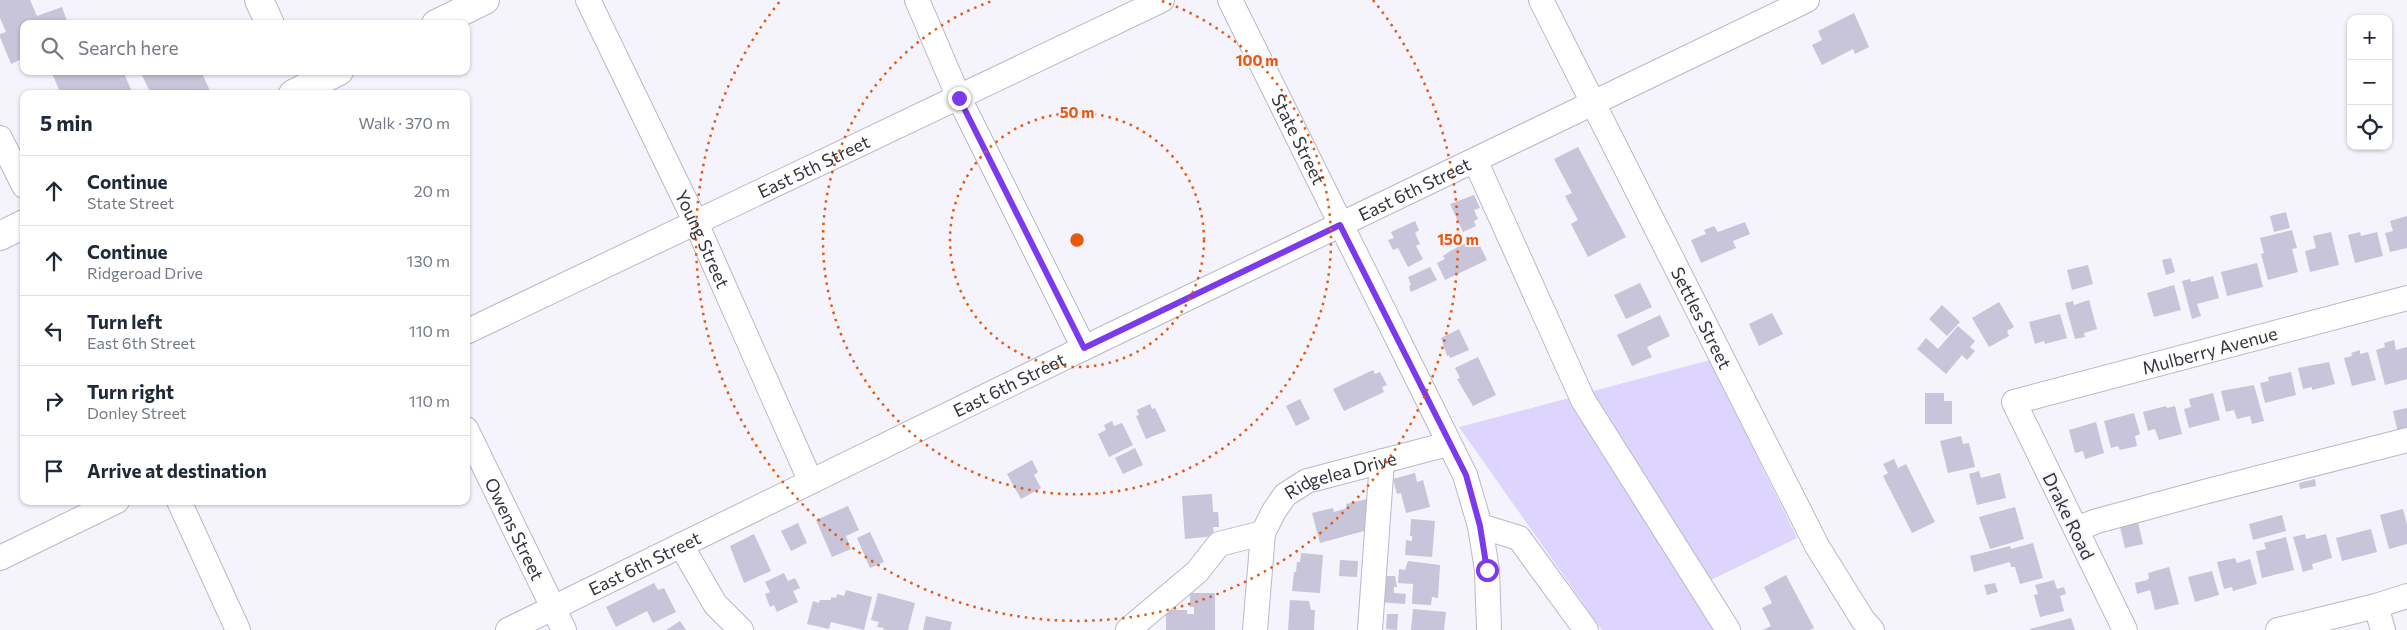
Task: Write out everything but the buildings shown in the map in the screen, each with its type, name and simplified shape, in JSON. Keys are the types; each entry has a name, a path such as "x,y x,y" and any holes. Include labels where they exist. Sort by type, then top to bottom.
{"main road":[{"path":"259,0 268,20"},
{"path":"444,20 485,0"},
{"path":"298,87 329,75"},
{"path":"0,236 20,226"}],"street":[{"name":"Young Street","path":"588,0 696,223 810,480"},
{"path":"917,0 959,98 1084,348"},
{"name":"East 5th Street","path":"470,330 1162,0"},
{"name":"State Street","path":"1230,0 1448,444 1466,475 1480,526"},
{"name":"Settles Street","path":"1541,0 1817,546 1863,620 1872,630"},
{"name":"East 6th Street","path":"508,630 810,480 1807,0"},
{"path":"0,138 20,178"},
{"path":"1475,160 1583,400 1728,630"},
{"name":"Mulberry Avenue","path":"2014,402 2407,298"},
{"name":"Drake Road","path":"2014,402 2125,630"},
{"name":"Owens Street","path":"470,437 564,630"},
{"path":"2076,529 2097,521 2191,495 2407,440"},
{"name":"Ridgelea Drive","path":"1255,630 1263,533 1274,511 1285,495 1307,481 1448,444"},
{"path":"1370,630 1382,461"},
{"path":"0,558 109,505"},
{"path":"181,505 238,630"},
{"path":"1488,630 1487,570 1480,526 1519,538 1586,630"},
{"path":"1128,630 1197,572 1219,544 1263,533"},
{"path":"681,545 714,604 741,630"},
{"path":"2278,630 2376,606 2407,596"},
{"path":"2376,606 2383,630"}],"shaded area":[{"path":"1710,360 1797,538 1705,583 1586,393"},
{"path":"1577,396 1724,630 1602,630 1459,427"}],"route":[{"path":"959,98 1084,348 1340,225 1448,444 1466,475 1480,526 1487,570"}]}
